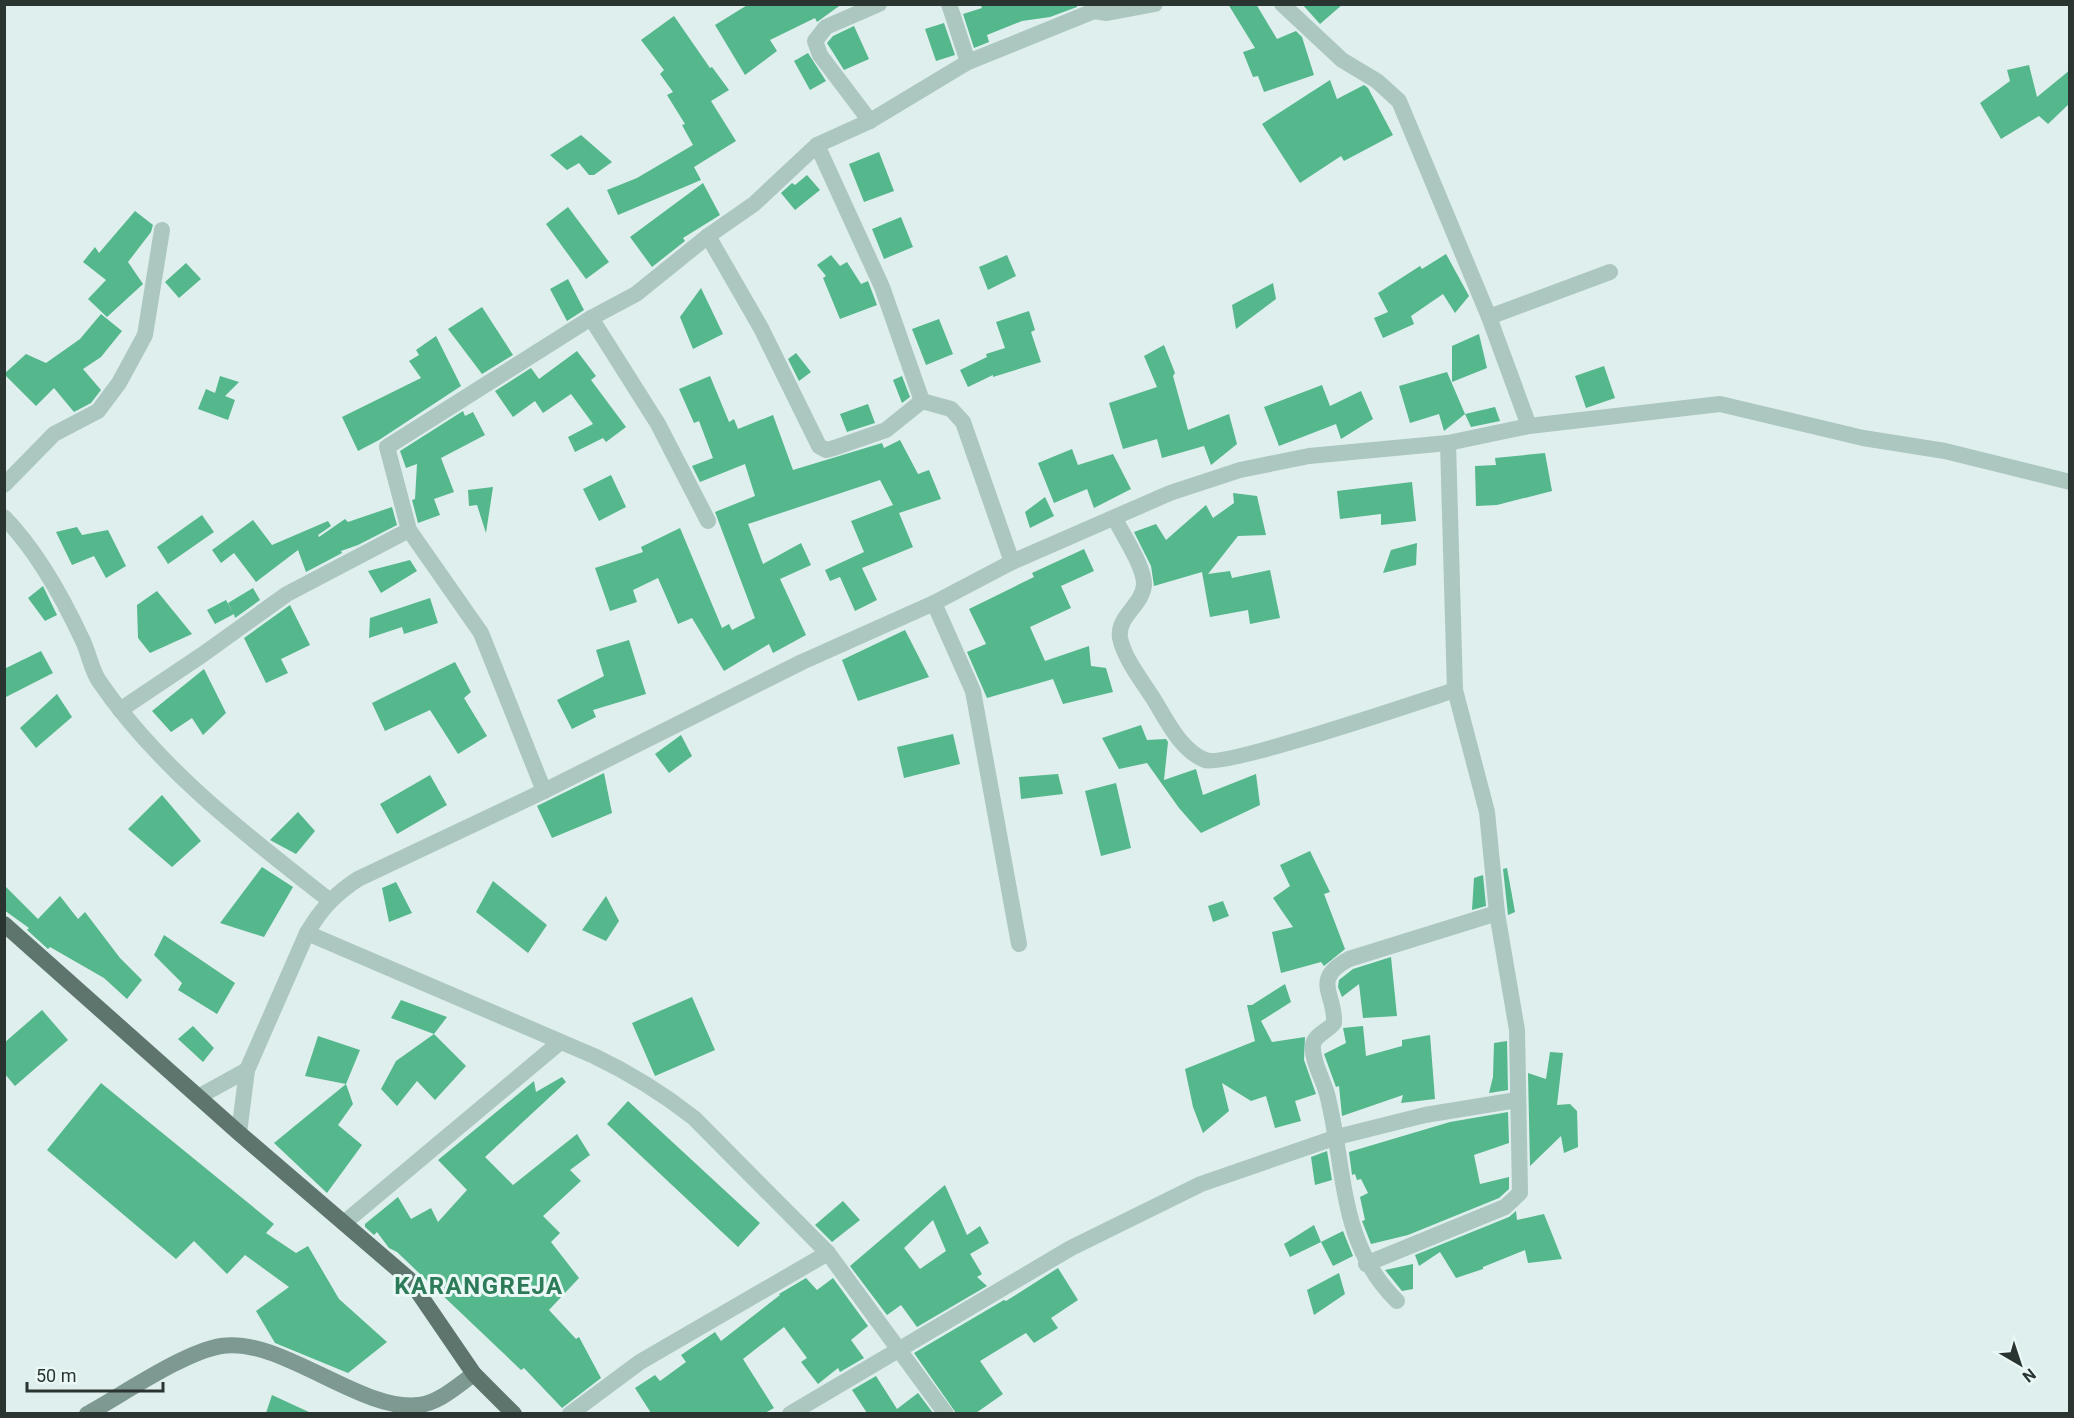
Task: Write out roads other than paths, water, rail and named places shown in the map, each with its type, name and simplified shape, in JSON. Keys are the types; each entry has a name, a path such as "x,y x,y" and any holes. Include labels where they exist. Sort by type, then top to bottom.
{"main road":[{"path":"4,924 239,1133 409,1279 474,1374 514,1413"},
{"path":"87,1413 189,1357 222,1345 279,1357 384,1401 405,1405 420,1406 434,1401 474,1374"}],"street":[{"path":"870,121 820,55 815,41 826,27 879,4"},
{"path":"950,4 968,62"},
{"path":"544,791 481,633 409,530 387,447 591,318 636,294 708,236 754,204 817,145 870,121 968,62 1093,8 1107,13 1155,4"},
{"path":"1282,4 1342,60 1377,81 1399,101 1489,317 1529,426"},
{"path":"817,145 882,287 922,401"},
{"path":"4,485 54,434 98,411 119,382 145,335 162,230"},
{"path":"708,236 761,328 814,440 822,449 834,448 886,430 922,401"},
{"path":"1489,317 1610,272"},
{"path":"591,318 658,424 708,521"},
{"path":"922,401 951,409 960,417 1012,562"},
{"path":"239,1133 247,1070 307,933 329,900 358,879 544,791 802,662 934,603 1012,562 1115,519 1170,493 1240,470 1309,456 1448,443 1529,426 1720,404 1863,438 1946,451 2070,482"},
{"path":"1366,1264 1505,1207 1520,1193 1517,1030 1497,913 1487,813 1455,690 1448,443"},
{"path":"4,517 39,561 83,640 97,679 120,710 185,780 253,841 329,900"},
{"path":"1115,519 1142,573 1144,583 1137,603 1120,628 1121,640 1137,672 1176,734 1203,760 1212,763 1249,754 1455,690"},
{"path":"120,710 202,655 286,594 409,530"},
{"path":"934,603 973,691 1019,944"},
{"path":"1397,1301 1366,1264 1355,1237 1328,1095 1313,1050 1315,1039 1334,1023 1326,989 1329,975 1349,959 1497,913"},
{"path":"307,933 625,1071 670,1099 693,1118 828,1252 946,1413"},
{"path":"344,1223 559,1043"},
{"path":"198,1097 247,1070"},
{"path":"790,1413 1071,1248 1202,1184 1337,1137 1425,1115 1517,1100"},
{"path":"570,1413 640,1362 828,1252"}],"district":[{"name":"KARANGREJA","path":"479,1286"}]}
